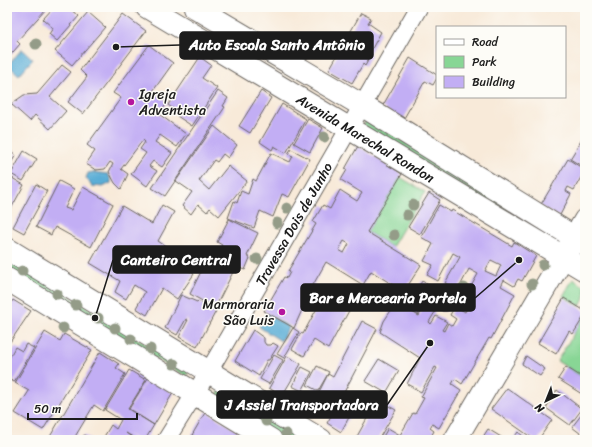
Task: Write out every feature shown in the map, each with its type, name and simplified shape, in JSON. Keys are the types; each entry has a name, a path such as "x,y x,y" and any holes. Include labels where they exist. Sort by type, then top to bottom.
{"street":[{"name":"Avenida Marechal Rondon","path":"147,7 585,270"},
{"name":"Avenida Marechal Rondon","path":"195,7 582,234"},
{"name":"Travessa Dois de Junho","path":"166,440 209,371 419,7"},
{"path":"456,440 564,257 582,234"},
{"path":"7,249 321,440"},
{"path":"7,279 271,440"}],"green space":[{"path":"367,119 554,232 549,241 363,126"},
{"path":"400,177 425,192 392,247 367,232"},
{"path":"7,257 189,371 186,376 7,272"},
{"path":"573,279 585,287 585,297 580,306 563,296"},
{"path":"585,315 585,379 557,361"},
{"path":"220,390 309,440 282,440 220,400 217,395"}],"water":[{"path":"22,49 33,59 19,75 8,65"},
{"path":"93,172 108,174 111,183 103,187 92,186 86,178 88,173"},
{"path":"267,314 289,327 281,341 259,327"}],"building":[{"path":"7,7 48,7 17,41 20,44 7,59"},
{"path":"54,7 69,7 79,16 57,41 49,34 53,28 43,19"},
{"path":"88,12 105,27 72,65 55,51"},
{"path":"361,13 371,18 368,23 381,32 369,54 371,55 365,66 363,64 352,83 329,70"},
{"path":"123,14 146,31 83,114 68,102 87,77 80,70"},
{"path":"149,45 173,63 153,91 168,102 159,114 186,134 177,147 160,135 155,142 172,153 162,167 153,161 149,166 157,171 147,186 131,174 146,153 140,149 145,142 143,140 121,169 128,174 121,189 115,183 109,172 113,164 110,162 105,169 96,170 86,164 95,151 87,145 121,98 113,93"},
{"path":"200,57 211,65 202,78 217,88 192,126 177,116 179,113 168,105"},
{"path":"410,58 436,74 436,80 433,85 425,81 403,120 382,107"},
{"path":"62,65 71,72 50,97 66,111 50,129 35,115 30,121 11,104 24,95 37,94"},
{"path":"218,91 228,98 223,106 225,107 165,196 152,188"},
{"path":"261,91 271,98 250,133 239,126"},
{"path":"282,104 306,119 286,153 274,146 272,150 260,142"},
{"path":"308,119 323,128 310,152 294,143"},
{"path":"214,126 237,145 228,158 223,154 217,162 214,160 199,181 209,190 228,166 247,181 219,216 210,208 207,212 198,204 191,214 182,206 192,192 176,181"},
{"path":"584,136 585,137 585,168 570,159"},
{"path":"358,146 402,174 367,232 421,265 404,292 371,271 363,285 326,262 313,285 351,307 328,349 314,340 304,356 292,349 301,333 303,334 322,299 310,292 294,328 264,311 284,277 287,278 290,272 288,271 316,224 313,222 323,205 330,209 340,190 357,201 362,193 341,180 347,170 345,169","holes":["344,241 349,244 344,253 339,250"]},
{"path":"7,148 16,155 7,169"},
{"path":"291,149 310,159 289,197 282,194 273,217 260,211 254,228 228,218 234,201 237,203 241,191 248,194 253,179 256,181 271,153 290,162 293,156 288,154"},
{"path":"24,151 37,159 23,181 11,174"},
{"path":"568,159 585,170 574,190 568,187 566,191 571,194 559,217 540,206"},
{"path":"7,175 24,185 7,216"},
{"path":"59,181 74,189 65,208 71,210 83,187 113,204 91,247 55,227 51,235 36,227"},
{"path":"36,184 47,191 24,233 13,227"},
{"path":"429,193 440,200 420,234 408,227"},
{"path":"162,205 174,212 158,241 186,260 182,266 194,274 177,299 162,288 147,315 136,308 145,292 134,285 126,299 115,292 120,281 90,263 122,206 152,224","holes":["138,249 149,256 145,264 134,257"]},
{"path":"439,205 451,212 452,210 512,246 514,242 536,256 522,281 518,279 514,286 504,280 501,286 515,294 491,339 489,338 462,384 455,379 452,384 461,390 439,428 432,424 430,428 434,431 429,440 381,440 388,428 400,435 424,398 421,397 437,368 435,367 421,392 407,384 420,358 380,332 384,321 396,303 419,316 424,306 435,312 429,322 431,324 436,316 447,322 442,330 444,331 448,323 452,326 456,319 450,315 455,306 465,312 470,302 464,299 478,274 469,269 458,290 445,283 460,257 453,253 438,281 427,275 433,265 424,261 433,244 421,237","holes":["491,260 501,265 496,276 485,271"]},
{"path":"229,219 258,233 247,256 250,258 245,270 236,266 215,308 190,294 210,253 217,256 222,245 217,242"},
{"path":"422,281 451,298 453,303 451,308 447,311 442,311 438,307 437,300 433,297 430,302 415,293"},
{"path":"413,294 425,301 418,315 406,308"},
{"path":"181,295 197,302 198,301 216,311 197,347 179,337 188,320 186,319 177,335 165,328"},
{"path":"564,298 585,311 585,315 573,334 569,331 556,354 538,343"},
{"path":"13,300 31,311 10,342 7,340 7,309"},
{"path":"362,321 377,329 340,400 354,408 341,432 327,423 331,416 312,406 328,374 333,377"},
{"path":"293,328 299,332 284,358 277,354"},
{"path":"253,330 264,338 266,345 271,345 273,343 278,346 269,360 267,360 259,376 235,361"},
{"path":"45,332 60,341 64,334 92,350 43,430 15,413 29,391 15,383"},
{"path":"26,344 34,348 14,382 7,378 7,362 15,347 22,351"},
{"path":"100,352 119,364 116,368 125,374 103,411 94,405 73,440 48,440"},
{"path":"274,355 283,360 269,384 260,379"},
{"path":"287,356 301,364 282,396 269,388"},
{"path":"526,356 545,369 540,376 522,364"},
{"path":"379,359 399,371 386,393 365,381"},
{"path":"317,366 329,372 318,391 307,385"},
{"path":"302,367 312,372 302,391 292,386"},
{"path":"566,367 585,379 585,396 558,379"},
{"path":"129,370 146,380 128,409 154,425 145,440 138,440 126,433 133,438 132,440 102,440 111,425 116,429 121,420 105,410"},
{"path":"148,378 173,393 154,425 129,409"},
{"path":"507,388 552,420 538,440 535,440 491,409"},
{"path":"557,390 582,409 570,425 546,408"},
{"path":"381,402 396,410 378,440 355,440 370,413 373,415"},
{"path":"585,410 585,437 572,427"},
{"path":"206,411 251,440 200,440 192,435"},
{"path":"488,429 506,440 481,440"},
{"path":"518,432 528,440 512,440"},
{"path":"84,435 93,440 81,440"}],"place":[{"name":"Auto Escola Santo Antônio","path":"116,47"},
{"name":"Igreja Adventista","path":"131,102"},
{"name":"Bar e Mercearia Portela","path":"519,260"},
{"name":"Marmoraria São Luis","path":"282,312"},
{"name":"Canteiro Central","path":"95,318"},
{"name":"J Assiel Transportadora","path":"430,343"}]}
